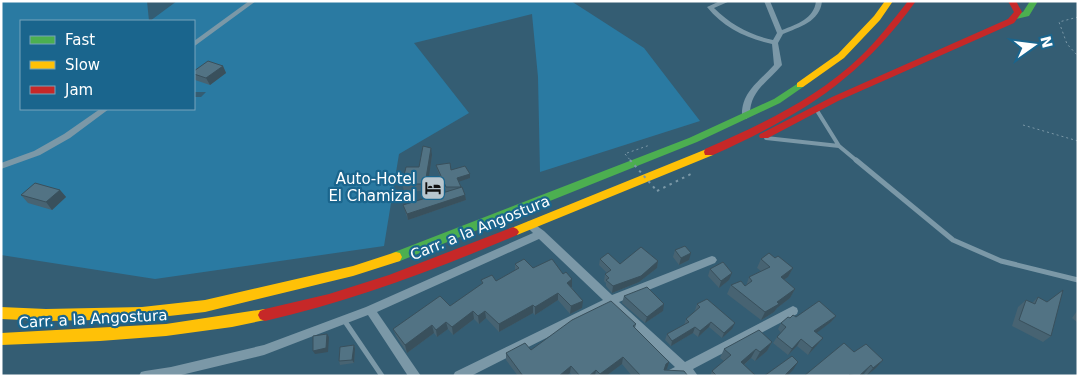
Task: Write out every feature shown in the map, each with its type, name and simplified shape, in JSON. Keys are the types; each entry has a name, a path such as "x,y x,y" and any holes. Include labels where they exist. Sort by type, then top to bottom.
{"main road":[{"name":"Carr. a la Angostura","path":"1,313 46,315 142,313 196,307 353,271 413,251 693,140 778,101 841,56 861,36 889,1"},
{"name":"Carr. a la Angostura","path":"1,339 140,333 230,322 285,311 403,275 705,153 789,111 814,97 847,74 872,50 912,1"},
{"path":"1012,1 1018,12 1015,18"},
{"path":"705,153 744,147 816,109 1026,14 1034,1"}],"street":[{"path":"195,43 253,1"},
{"path":"727,1 710,7 721,19 745,35 775,43"},
{"path":"767,1 780,33"},
{"path":"746,116 745,107 747,99 778,65 775,43 780,33 814,18 819,9 819,1"},
{"path":"1,166 37,153 67,136 104,110"},
{"path":"530,225 688,372"},
{"path":"145,376 171,372 264,350 370,310 541,234"},
{"path":"458,376 612,300 712,260"},
{"path":"370,310 415,376"},
{"path":"669,376 688,372 793,311"}],"lane":[{"path":"816,109 839,146 953,240 1001,261 1078,280"},
{"path":"763,137 839,146"},
{"path":"343,319 382,376"}],"path":[{"path":"1078,17 1059,22 1067,44 1078,56"},
{"path":"1023,125 1078,141"},
{"path":"645,145 624,154 657,191 681,180"}],"shaded area":[{"path":"1,1 147,1 149,20 20,20 20,110 195,110 195,97 201,97 206,92 195,92 195,20 151,20 177,1 571,1 644,48 700,121 540,172 538,77 532,14 414,43 469,113 399,154 384,246 155,279 1,255"}],"building":[{"path":"208,61 223,66 206,78 195,74 195,70"},
{"path":"423,146 431,148 425,184 402,184 406,167 419,167"},
{"path":"450,163 451,170 465,166 470,174 457,178 461,187 446,187 436,165"},
{"path":"35,183 60,190 46,202 21,195"},
{"path":"462,187 465,195 407,214 403,205"},
{"path":"685,246 691,253 681,258 675,250"},
{"path":"641,247 658,261 641,276 613,286 606,280 609,278 605,274 611,270 600,259 608,253 620,264"},
{"path":"769,253 775,258 778,256 793,268 781,277 795,289 777,302 779,304 765,312 731,285 741,281 745,286 752,281 749,277 770,267 761,259"},
{"path":"524,259 533,268 552,259 563,274 566,272 572,279 567,283 583,301 571,306 558,293 535,307 533,305 499,324 485,311 478,316 473,311 452,327 446,322 436,330 432,325 405,345 393,329 440,296 450,306 483,283 481,280 492,275 496,281 519,268 515,264"},
{"path":"723,262 732,273 721,281 710,269"},
{"path":"647,287 664,304 647,317 624,296"},
{"path":"1063,290 1051,336 1019,320 1026,300 1035,304 1038,297 1047,302"},
{"path":"707,299 735,323 724,333 711,322 700,331 695,327 672,341 667,334 689,322 686,319 700,307 697,304"},
{"path":"611,301 636,324 633,326 669,362 664,370 684,371 688,376 641,376 623,357 600,374 596,370 589,376 580,376 571,366 559,376 523,376 506,353 525,343 531,350 572,320"},
{"path":"819,301 836,316 814,331 823,338 812,348 801,339 792,349 777,337 786,327 781,323 788,317 790,318 793,315 796,317"},
{"path":"759,330 772,342 760,352 756,349 741,362 756,376 717,376 712,371 731,355 724,349"},
{"path":"327,334 326,348 313,351 313,336"},
{"path":"844,343 854,352 866,344 883,360 873,368 871,365 859,376 804,376"},
{"path":"354,345 352,360 339,361 340,347"},
{"path":"792,356 798,362 784,376 764,376"}],"traffic: fast":[{"path":"1015,18 1026,14 1034,1"},
{"path":"396,257 693,140 777,101 800,85"}],"traffic: slow":[{"path":"800,85 841,56 877,18 889,1"},
{"path":"513,232 709,152"},
{"path":"1,313 46,315 142,313 205,306 353,271 396,257"},
{"path":"1,339 133,333 199,326 265,315"}],"traffic: jam":[{"path":"709,152 785,115 821,93 870,52 912,1"},
{"path":"764,136 835,99 1011,21 1018,12 1012,1"},
{"path":"265,315 297,308 391,280 513,232"}],"place":[{"name":"Auto-Hotel El Chamizal","path":"433,188"}]}
